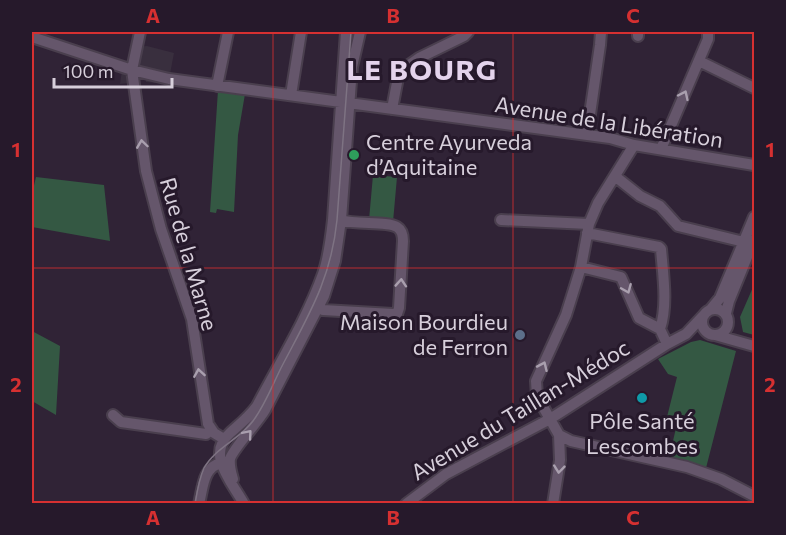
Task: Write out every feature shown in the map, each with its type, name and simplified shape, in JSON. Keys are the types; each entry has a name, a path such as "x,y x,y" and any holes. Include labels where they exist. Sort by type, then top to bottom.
{"street":[{"name":"Rue de la Marne","path":"140,32 132,70 146,171 161,229 192,319 206,417 211,430"},
{"path":"217,86 228,32"},
{"path":"291,95 301,32"},
{"path":"244,504 234,485 230,468 232,453 265,411 335,261 341,220 346,32"},
{"path":"234,485 226,477 221,463 224,439 247,419 257,406 315,304 330,244 345,102 360,32"},
{"path":"392,109 399,72 468,32"},
{"path":"587,135 601,32"},
{"path":"661,149 663,139 699,62 708,39 708,32"},
{"name":"Avenue de la Libération","path":"32,38 168,79 610,138 634,145 754,165"},
{"path":"699,62 754,88"},
{"path":"553,504 560,460 559,435 537,396 536,381 566,315 581,267 588,228 598,204 634,145"},
{"path":"616,177 640,196 660,206 678,226 749,241"},
{"name":"Avenue du Taillan-Médoc","path":"726,313 749,241 754,217"},
{"path":"315,304 323,310 393,314 397,314 399,308 404,241 401,231 394,226 351,223 341,220"},
{"path":"501,220 588,228 662,249 663,321 660,329"},
{"name":"Avenue du Taillan-Médoc","path":"406,504 446,474 550,419 686,334 720,298 749,241"},
{"path":"581,267 621,277 639,318 660,329 667,344"},
{"path":"728,326 723,332 711,334 702,325 707,312 718,309 726,313 728,326 735,340"},
{"name":"Avenue du Taillan-Médoc","path":"686,334 711,334 754,346"},
{"path":"113,414 121,422 206,434 211,430 224,439"},
{"path":"559,435 571,441 687,467 722,479 754,496"},
{"path":"199,504 208,472 213,465 221,463"}],"shaded area":[{"path":"147,46 174,53 170,74 180,85 146,82 146,77 138,76 129,83 120,84 122,70 91,62 93,52 130,63 134,47"}],"green space":[{"path":"218,90 245,94 238,135 234,212 217,209 216,213 210,212"},
{"path":"373,175 397,177 393,222 369,220"},
{"path":"36,177 104,185 110,241 32,227 32,194"},
{"path":"754,285 754,335 743,332 740,317"},
{"path":"32,331 60,346 56,415 32,401"},
{"path":"700,340 736,351 706,468 669,458 676,428 665,425 677,377 668,374 658,359 691,342"}],"tram line":[{"path":"195,504 204,468 214,455 248,427 265,402 317,297 330,261 337,220 351,32"}],"place":[{"name":"Centre Ayurveda d’Aquitaine","path":"354,155"},
{"name":"Maison Bourdieu de Ferron","path":"520,335"},
{"name":"Pôle Santé Lescombes","path":"642,398"}],"district":[{"name":"LE BOURG","path":"422,70"}]}
